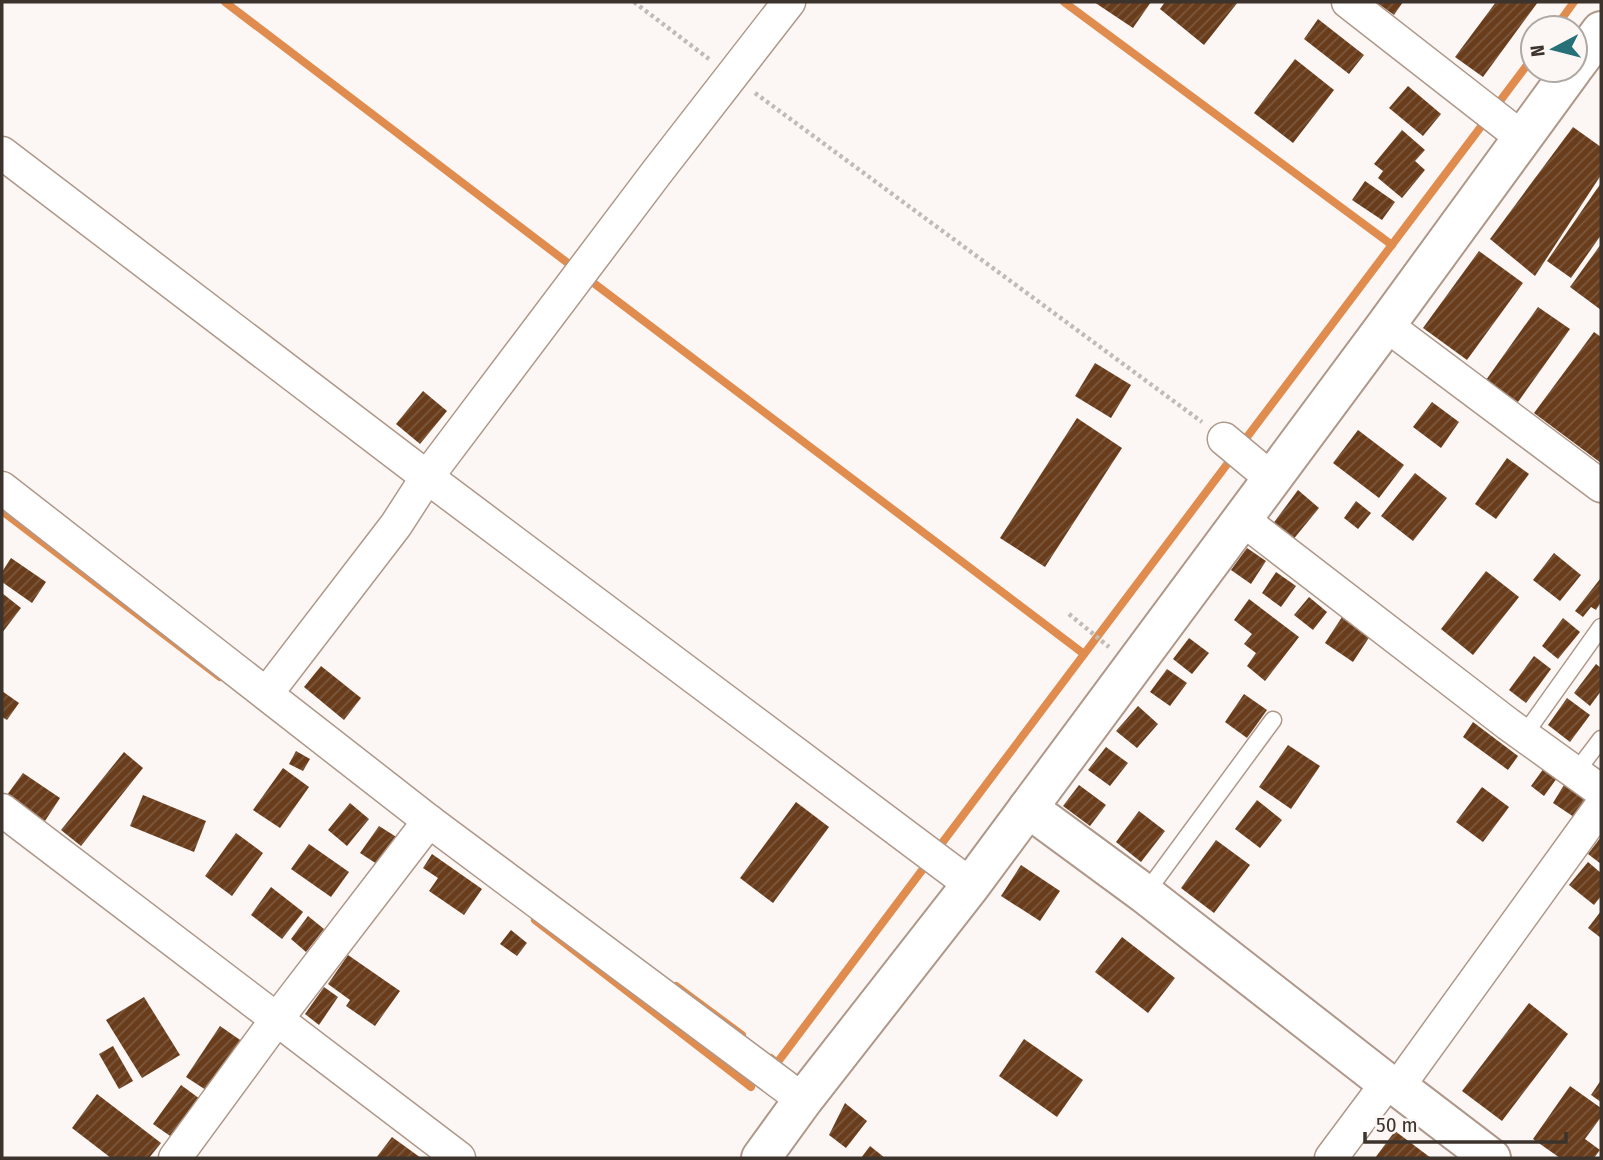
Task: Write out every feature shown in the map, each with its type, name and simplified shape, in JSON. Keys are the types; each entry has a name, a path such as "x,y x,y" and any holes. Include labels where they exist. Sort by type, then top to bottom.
{"street":[{"path":"267,693 396,525 427,477 789,2"},
{"path":"1348,2 1495,116"},
{"path":"1589,47 1601,31"},
{"path":"761,1158 971,885 1386,325 1495,116 1549,84"},
{"path":"2,153 427,477 971,885"},
{"path":"1386,325 1601,486"},
{"path":"1224,439 1272,479"},
{"path":"2,488 429,821 803,1100"},
{"path":"1242,519 1601,791"},
{"path":"1331,1158 1393,1085 1601,806"},
{"path":"1028,807 1491,1158"},
{"path":"2,810 459,1158"},
{"path":"175,1158 277,1019 429,821"}],"lane":[{"path":"1524,735 1601,627"},
{"path":"1145,894 1273,720"},
{"path":"1576,772 1601,739"}],"path":[{"path":"634,2 1224,439"},
{"path":"1069,614 1085,628"}],"building":[{"path":"1094,2 1151,2 1133,28"},
{"path":"1165,2 1238,2 1204,45 1160,9"},
{"path":"1376,2 1403,2 1394,15"},
{"path":"1496,2 1538,2 1529,14 1519,14 1519,28 1483,77 1455,57"},
{"path":"1318,19 1364,55 1349,74 1304,39"},
{"path":"1295,59 1334,90 1293,143 1254,113"},
{"path":"1408,86 1441,114 1423,136 1389,108"},
{"path":"1573,127 1601,147 1601,175 1535,276 1490,239"},
{"path":"1402,130 1425,150 1415,161 1425,170 1402,198 1378,178 1383,171 1374,164"},
{"path":"1365,181 1395,202 1382,220 1352,200"},
{"path":"1601,183 1601,235 1571,278 1547,261"},
{"path":"1601,244 1601,310 1570,287"},
{"path":"1479,251 1523,283 1467,360 1423,328"},
{"path":"1538,307 1570,329 1518,402 1486,380"},
{"path":"1594,332 1601,337 1601,463 1534,413"},
{"path":"1095,363 1131,385 1111,418 1075,396"},
{"path":"423,391 447,411 420,444 396,424"},
{"path":"1432,402 1459,422 1441,448 1413,427"},
{"path":"1077,418 1122,448 1045,567 1000,538"},
{"path":"1358,430 1404,465 1379,498 1333,463"},
{"path":"1507,458 1529,474 1496,519 1475,504"},
{"path":"1415,473 1447,498 1413,541 1381,516"},
{"path":"1298,490 1319,508 1292,541 1272,525"},
{"path":"1356,501 1371,513 1358,529 1344,518"},
{"path":"1247,548 1266,561 1251,584 1231,570"},
{"path":"1554,553 1581,575 1560,601 1533,580"},
{"path":"11,558 46,582 32,603 2,582 2,572"},
{"path":"1486,571 1519,597 1473,655 1441,629"},
{"path":"1276,572 1296,586 1281,607 1262,593"},
{"path":"1600,579 1601,602 1596,610 1591,607 1583,617 1575,611"},
{"path":"2,593 21,608 2,633"},
{"path":"1309,597 1327,612 1313,630 1294,615"},
{"path":"1249,599 1299,637 1265,681 1247,666 1256,653 1244,644 1252,634 1234,620"},
{"path":"1342,617 1370,636 1353,662 1325,643"},
{"path":"1563,618 1580,632 1558,659 1542,646"},
{"path":"1189,638 1209,653 1192,674 1173,659"},
{"path":"1534,656 1551,669 1526,703 1509,690"},
{"path":"1596,664 1601,668 1601,691 1590,706 1574,693"},
{"path":"321,666 361,698 344,720 304,687"},
{"path":"1167,669 1187,683 1170,706 1150,692"},
{"path":"2,691 19,703 7,720 2,717"},
{"path":"1244,694 1267,710 1247,738 1225,722"},
{"path":"1567,698 1590,715 1570,742 1548,725"},
{"path":"1138,706 1158,724 1137,748 1116,731"},
{"path":"1473,722 1518,756 1508,770 1463,737"},
{"path":"1288,745 1320,766 1291,809 1259,787"},
{"path":"1106,747 1128,763 1110,786 1088,770"},
{"path":"296,751 310,759 303,771 289,764"},
{"path":"124,752 143,768 81,846 61,830"},
{"path":"283,768 309,787 280,828 253,810"},
{"path":"1544,768 1557,778 1544,796 1531,786"},
{"path":"23,773 60,798 45,821 7,795"},
{"path":"1567,780 1589,794 1574,817 1553,803"},
{"path":"1079,785 1106,805 1090,826 1063,806"},
{"path":"1482,787 1509,807 1483,842 1456,822"},
{"path":"143,795 206,821 194,852 130,826"},
{"path":"1257,800 1282,820 1260,848 1235,829"},
{"path":"796,802 829,827 773,903 740,878"},
{"path":"350,803 369,819 347,846 328,830"},
{"path":"1139,811 1165,831 1141,862 1116,842"},
{"path":"379,826 398,838 380,866 360,853"},
{"path":"236,833 263,853 232,896 205,876"},
{"path":"1601,837 1601,864 1588,854"},
{"path":"1216,840 1250,865 1214,913 1181,888"},
{"path":"309,844 349,872 331,897 291,869"},
{"path":"432,854 482,889 464,915 429,891 438,878 423,868"},
{"path":"1588,862 1601,873 1601,896 1594,905 1569,885"},
{"path":"1021,865 1060,891 1040,921 1001,896"},
{"path":"271,887 303,912 282,939 251,915"},
{"path":"1601,911 1601,938 1588,928"},
{"path":"308,916 324,929 306,952 291,939"},
{"path":"511,930 527,943 517,956 500,944"},
{"path":"1122,937 1175,978 1148,1013 1095,972"},
{"path":"348,955 400,991 375,1026 346,1006 350,1000 328,984"},
{"path":"324,987 338,997 319,1025 305,1014"},
{"path":"144,997 180,1055 142,1078 106,1020"},
{"path":"1529,1003 1568,1034 1502,1121 1462,1091"},
{"path":"220,1026 243,1042 209,1092 186,1077"},
{"path":"1024,1039 1083,1080 1057,1117 999,1076"},
{"path":"113,1046 133,1081 119,1089 99,1054"},
{"path":"1601,1080 1601,1102 1591,1095"},
{"path":"181,1085 200,1099 173,1138 153,1124"},
{"path":"1570,1086 1601,1108 1601,1117 1585,1139 1600,1150 1594,1158 1560,1158 1533,1139"},
{"path":"97,1094 161,1143 149,1158 111,1158 72,1128"},
{"path":"845,1103 867,1121 846,1148 829,1135"},
{"path":"1395,1131 1431,1158 1375,1158"},
{"path":"392,1137 421,1158 376,1158"},
{"path":"870,1146 885,1158 861,1158"}],"waterway":[{"path":"225,2 577,270"},
{"path":"1064,2 1392,245"},
{"path":"1565,14 1574,2"},
{"path":"1494,109 1519,76"},
{"path":"1241,445 1486,120"},
{"path":"587,278 1084,654"},
{"path":"936,851 1234,455"},
{"path":"2,511 220,677"},
{"path":"771,1058 777,1063 929,861"},
{"path":"535,920 751,1087"},
{"path":"676,986 742,1035"}]}
